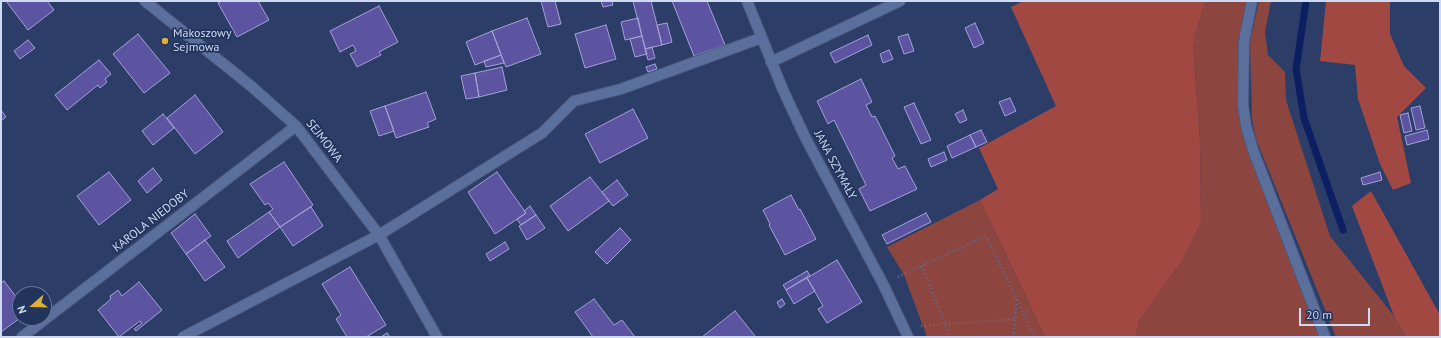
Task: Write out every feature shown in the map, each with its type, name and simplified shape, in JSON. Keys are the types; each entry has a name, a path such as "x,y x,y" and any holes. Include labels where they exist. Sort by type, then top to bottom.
{"street":[{"name":"SEJMOWA","path":"145,1 251,86 296,126 379,235 437,337"},
{"name":"JANA SZYMAŁY","path":"747,1 771,62 805,138 883,284 906,332"},
{"path":"771,62 900,1"},
{"path":"1252,1 1244,41 1244,104 1246,126 1325,337"},
{"path":"182,337 379,235 542,133 574,101 621,89 761,38"},
{"name":"KAROLA NIEDOBY","path":"22,337 296,126"}],"path":[{"path":"883,284 986,236 1035,337"},
{"path":"922,266 950,337"},
{"path":"1013,337 1017,299"},
{"path":"906,332 945,325 1015,319"}],"shaded area":[{"path":"1023,1 1205,1 1193,44 1200,141 1201,222 1182,261 1139,321 1136,337 1045,337 980,200 998,189 979,148 1056,106 1011,7"},
{"path":"1205,1 1248,1 1238,40 1241,128 1320,337 1136,337 1139,321 1182,261 1201,222 1200,141 1193,44"},
{"path":"1259,1 1271,1 1265,32 1268,55 1285,72 1286,100 1330,236 1394,316 1406,337 1336,337 1256,139 1252,119 1250,42"},
{"path":"1326,1 1390,1 1390,34 1404,66 1426,88 1397,117 1411,183 1393,190 1380,164 1358,99 1355,65 1320,61"},
{"path":"1371,191 1440,315 1440,337 1406,337 1394,316 1352,206"},
{"path":"980,200 1045,337 927,337 904,275 887,247"}],"building":[{"path":"6,1 47,1 54,10 28,30"},
{"path":"222,1 258,1 269,20 237,37 218,3"},
{"path":"541,1 555,1 561,24 548,27"},
{"path":"601,1 612,1 613,5 603,7"},
{"path":"633,1 651,1 662,45 645,49"},
{"path":"672,1 707,1 725,45 694,56"},
{"path":"379,6 398,42 379,52 381,55 357,67 350,54 356,51 353,45 340,52 330,31"},
{"path":"527,18 541,54 506,67 492,31"},
{"path":"638,18 642,36 625,40 621,22"},
{"path":"667,23 672,42 662,45 657,25"},
{"path":"975,23 984,43 974,48 965,28"},
{"path":"606,25 616,59 585,68 575,34"},
{"path":"492,31 501,55 475,65 466,42"},
{"path":"138,34 170,73 144,93 113,54"},
{"path":"908,34 914,51 904,54 898,37"},
{"path":"868,35 872,45 835,63 830,53"},
{"path":"642,36 647,54 635,57 630,39"},
{"path":"28,40 35,48 20,59 14,51"},
{"path":"652,47 655,58 648,60 645,49"},
{"path":"889,50 893,59 883,63 880,54"},
{"path":"501,55 504,63 486,67 484,61"},
{"path":"99,60 111,74 105,79 107,82 100,88 98,85 67,110 55,95"},
{"path":"655,64 657,69 648,72 646,67"},
{"path":"502,67 507,90 479,97 475,73"},
{"path":"475,73 479,97 466,99 461,76"},
{"path":"861,79 872,102 866,105 872,117 875,116 895,156 892,158 898,169 905,166 917,189 870,211 859,189 866,185 834,120 828,124 817,101"},
{"path":"426,92 436,119 427,123 429,127 396,138 385,106"},
{"path":"195,95 223,132 195,154 167,118"},
{"path":"1010,98 1016,111 1005,116 999,102"},
{"path":"914,103 931,140 921,144 904,107"},
{"path":"385,106 394,131 379,136 370,111"},
{"path":"1420,106 1425,128 1416,130 1411,108"},
{"path":"633,109 648,138 600,163 585,134"},
{"path":"1,110 6,117 1,121"},
{"path":"963,110 967,120 960,123 955,114"},
{"path":"1408,113 1412,131 1404,133 1400,115"},
{"path":"163,114 174,128 153,145 142,131"},
{"path":"981,130 987,142 976,147 970,135"},
{"path":"1427,130 1429,139 1407,145 1405,136"},
{"path":"970,135 976,147 952,158 947,146"},
{"path":"944,152 947,160 931,167 928,159"},
{"path":"284,162 313,205 280,227 269,212 273,209 268,203 265,205 250,184"},
{"path":"153,168 162,180 147,193 138,181"},
{"path":"109,172 131,200 99,225 77,196"},
{"path":"497,172 526,213 495,234 468,192"},
{"path":"1380,172 1382,180 1363,185 1361,178"},
{"path":"590,177 609,201 568,231 550,206"},
{"path":"617,180 628,195 613,206 602,192"},
{"path":"791,195 816,239 785,255 763,210"},
{"path":"530,206 536,215 521,225 517,219 526,213 524,211"},
{"path":"311,207 323,226 293,246 280,227"},
{"path":"269,212 280,227 238,258 227,241"},
{"path":"926,213 931,222 887,244 882,235"},
{"path":"195,214 211,236 186,254 171,233"},
{"path":"536,215 545,228 527,240 519,226"},
{"path":"620,228 631,240 607,264 595,252"},
{"path":"205,240 225,267 205,281 186,254"},
{"path":"505,242 509,249 490,261 486,254"},
{"path":"837,260 862,302 827,323 818,309 823,306 807,278"},
{"path":"350,267 386,325 366,337 347,337 336,319 341,315 322,284"},
{"path":"807,271 810,275 786,290 783,285"},
{"path":"807,278 815,291 794,304 786,290"},
{"path":"4,281 12,292 12,324 1,332 1,283"},
{"path":"139,282 162,310 136,331 134,329 142,323 140,321 119,337 98,310 111,299 110,296 118,290 122,296"},
{"path":"594,299 614,325 622,320 635,337 593,337 575,312"},
{"path":"782,299 785,304 780,308 777,302"},
{"path":"735,311 755,336 754,337 702,337"},
{"path":"387,333 390,337 381,337"}],"waterway":[{"path":"1306,1 1296,69 1304,118 1343,230"}],"place":[{"name":"Makoszowy Sejmowa","path":"165,41"}]}
